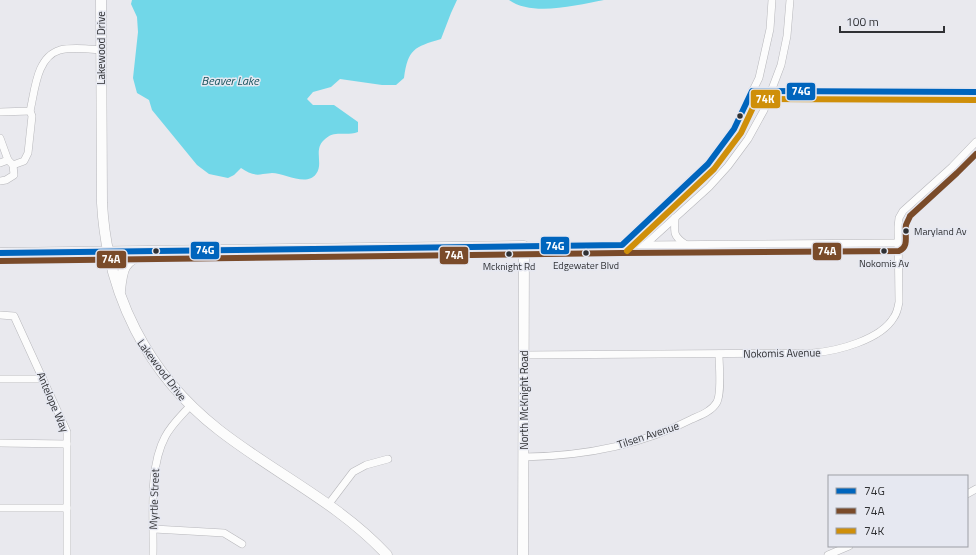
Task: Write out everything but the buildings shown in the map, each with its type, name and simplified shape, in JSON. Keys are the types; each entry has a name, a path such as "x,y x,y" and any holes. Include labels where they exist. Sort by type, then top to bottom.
{"street":[{"name":"Lakewood Drive","path":"101,0 102,203 107,252 120,295 139,339 163,374 190,406 231,439 328,505 367,536 387,555"},
{"path":"622,244 708,164 734,129 759,78 768,36 772,0"},
{"path":"646,244 709,187 728,166 748,138 764,110 781,65 790,0"},
{"path":"0,163 24,161 28,152 32,116 30,111 39,73 43,63 51,54 61,50 70,49 101,50"},
{"path":"752,92 976,92"},
{"path":"0,112 30,111"},
{"path":"0,138 14,175 6,180 0,181"},
{"name":"Nokomis Avenue","path":"524,355 813,353 845,348 873,335 890,323 898,310 898,223 903,211 952,167 976,142"},
{"path":"674,218 674,229 677,238 686,244"},
{"path":"0,253 622,244 898,243"},
{"name":"North McKnight Road","path":"523,555 524,246"},
{"path":"120,295 122,271 128,263 138,257 161,251"},
{"name":"Antelope Way","path":"0,315 14,316 68,432 67,555"},
{"name":"Tilsen Avenue","path":"524,457 567,455 620,446 663,432 707,412 714,406 719,398 719,354"},
{"path":"0,379 43,378"},
{"name":"Myrtle Street","path":"154,555 154,481 156,460 165,436 190,406"},
{"path":"0,443 67,444"},
{"path":"328,505 348,478 359,468 388,460"},
{"path":"0,508 67,508"},
{"path":"154,530 224,533 242,544"},
{"path":"828,555 847,547"}],"water":[{"name":"Beaver Lake","path":"132,0 457,0 441,39 418,47 410,55 404,78 396,85 382,85 340,79 331,87 313,92 307,99 313,105 334,105 358,122 358,132 336,134 324,140 319,148 319,166 316,174 312,178 301,179 272,173 260,175 254,174 241,168 234,175 228,178 209,174 197,165 152,110 149,100 137,93 133,78 138,32 137,17 131,4"},
{"path":"509,0 604,0 568,7 542,9 519,5"}],"transit line":[{"name":"74G","path":"0,253 622,245 708,164 734,129 752,91 976,92"},
{"name":"74K","path":"627,251 714,169 741,133 757,99 976,100"},
{"name":"74A","path":"0,261 899,251 906,243 906,225 910,216 976,154"}],"place":[{"name":"Maryland Av","path":"906,231"},
{"name":"Nokomis Av","path":"884,251"},
{"name":"Edgewater Blvd","path":"586,253"},
{"name":"Mcknight Rd","path":"509,254"}]}
